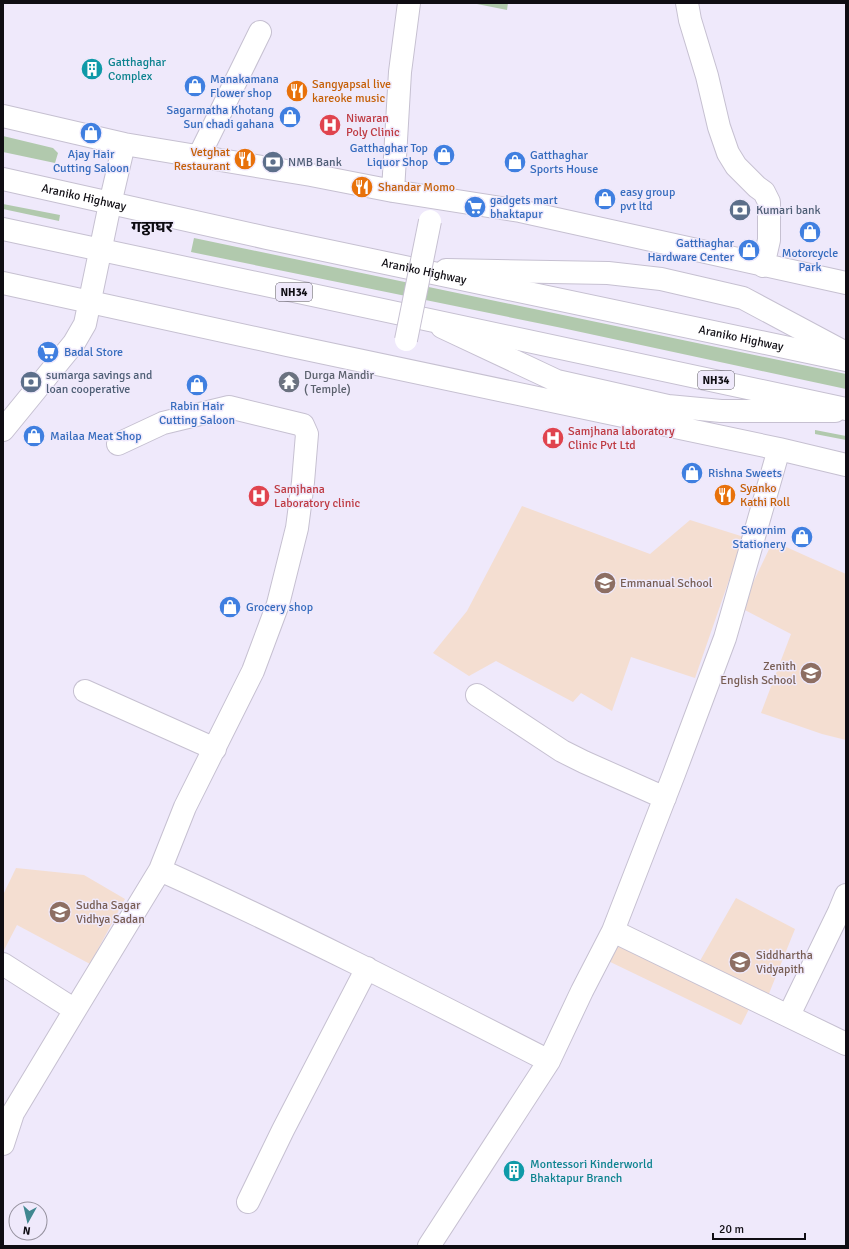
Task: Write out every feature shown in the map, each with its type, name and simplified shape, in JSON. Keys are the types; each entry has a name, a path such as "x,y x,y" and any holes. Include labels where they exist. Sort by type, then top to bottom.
{"main road":[{"path":"393,191 400,72 409,3"},
{"path":"687,3 690,20 707,76 719,127 728,153 736,166 764,192 769,202 769,240 763,266"},
{"path":"199,156 260,32"},
{"path":"3,116 124,144 311,175 393,191 520,211 763,266 846,283"},
{"path":"3,430 74,343 85,324 124,144"},
{"name":"Araniko Highway","path":"3,179 110,204 417,270 846,360"},
{"path":"406,340 430,221"},
{"name":"NH34","path":"3,229 846,410"},
{"path":"417,270 608,273 661,279 743,298 846,353"},
{"path":"3,283 287,345 780,449 842,466"},
{"path":"424,319 557,381 661,404 721,411 846,410"},
{"path":"3,1144 13,1113 160,870 185,807 253,671 278,604 297,528 307,434 303,425 229,407 162,423 118,444"},
{"path":"429,1246 549,1061 582,991 613,931 725,638 780,449"},
{"path":"85,691 215,749"},
{"path":"477,695 562,751 665,798"},
{"path":"160,870 218,896 367,968 549,1061"},
{"path":"789,1016 846,895"},
{"path":"613,931 846,1044"},
{"path":"3,964 75,1010"},
{"path":"248,1202 283,1130 367,968"}],"shaded area":[{"name":"Emmanual School","path":"522,506 650,554 690,520 744,537 695,678 631,657 612,711 581,693 573,702 496,661 469,676 433,653 467,611"},
{"name":"Zenith English School","path":"773,541 846,574 846,740 822,734 761,713 791,634 741,608"},
{"name":"Sudha Sagar Vidhya Sadan","path":"16,868 84,875 125,899 90,964 17,925 3,952 3,895"},
{"name":"Siddhartha Vidyapith","path":"736,898 795,929 768,996 751,1005 741,1025 602,958 611,938 697,966"}],"green space":[{"path":"472,3 508,3 507,10"},
{"path":"3,136 53,148 58,153 55,163 3,152"},
{"path":"3,204 60,215 59,221 3,209"},
{"path":"194,238 846,374 846,389 562,328 191,252"},
{"path":"815,430 846,436 846,440 815,434"}],"place":[{"name":"Gatthaghar Complex","path":"92,69"},
{"name":"Manakamana Flower shop","path":"195,86"},
{"name":"Sangyapsal live kareoke music","path":"297,91"},
{"name":"Sagarmatha Khotang Sun chadi gahana","path":"290,117"},
{"name":"Niwaran Poly Clinic","path":"330,125"},
{"name":"Ajay Hair Cutting Saloon","path":"91,133"},
{"name":"Gatthaghar Top Liquor Shop","path":"444,155"},
{"name":"Vetghat Restaurant","path":"245,159"},
{"name":"NMB Bank","path":"273,162"},
{"name":"Gatthaghar Sports House","path":"515,162"},
{"name":"Shandar Momo","path":"362,187"},
{"name":"easy group pvt ltd","path":"605,199"},
{"name":"gadgets mart bhaktapur","path":"475,207"},
{"name":"Kumari bank","path":"740,210"},
{"name":"Motorcycle Park","path":"810,232"},
{"name":"Gatthaghar Hardware Center","path":"749,250"},
{"name":"Badal Store","path":"48,352"},
{"name":"sumarga savings and loan cooperative","path":"31,382"},
{"name":"Durga Mandir ( Temple)","path":"289,382"},
{"name":"Rabin Hair Cutting Saloon","path":"197,385"},
{"name":"Mailaa Meat Shop","path":"34,436"},
{"name":"Samjhana laboratory Clinic Pvt Ltd","path":"553,438"},
{"name":"Rishna Sweets","path":"692,473"},
{"name":"Syanko Kathi Roll","path":"725,495"},
{"name":"Samjhana Laboratory clinic","path":"259,496"},
{"name":"Swornim Stationery","path":"802,537"},
{"name":"Emmanual School","path":"605,583"},
{"name":"Grocery shop","path":"230,607"},
{"name":"Zenith English School","path":"811,673"},
{"name":"Sudha Sagar Vidhya Sadan","path":"60,912"},
{"name":"Siddhartha Vidyapith","path":"740,962"},
{"name":"Montessori Kinderworld Bhaktapur Branch","path":"514,1171"}],"district":[{"name":"गठ्ठाघर","path":"152,226"}]}
